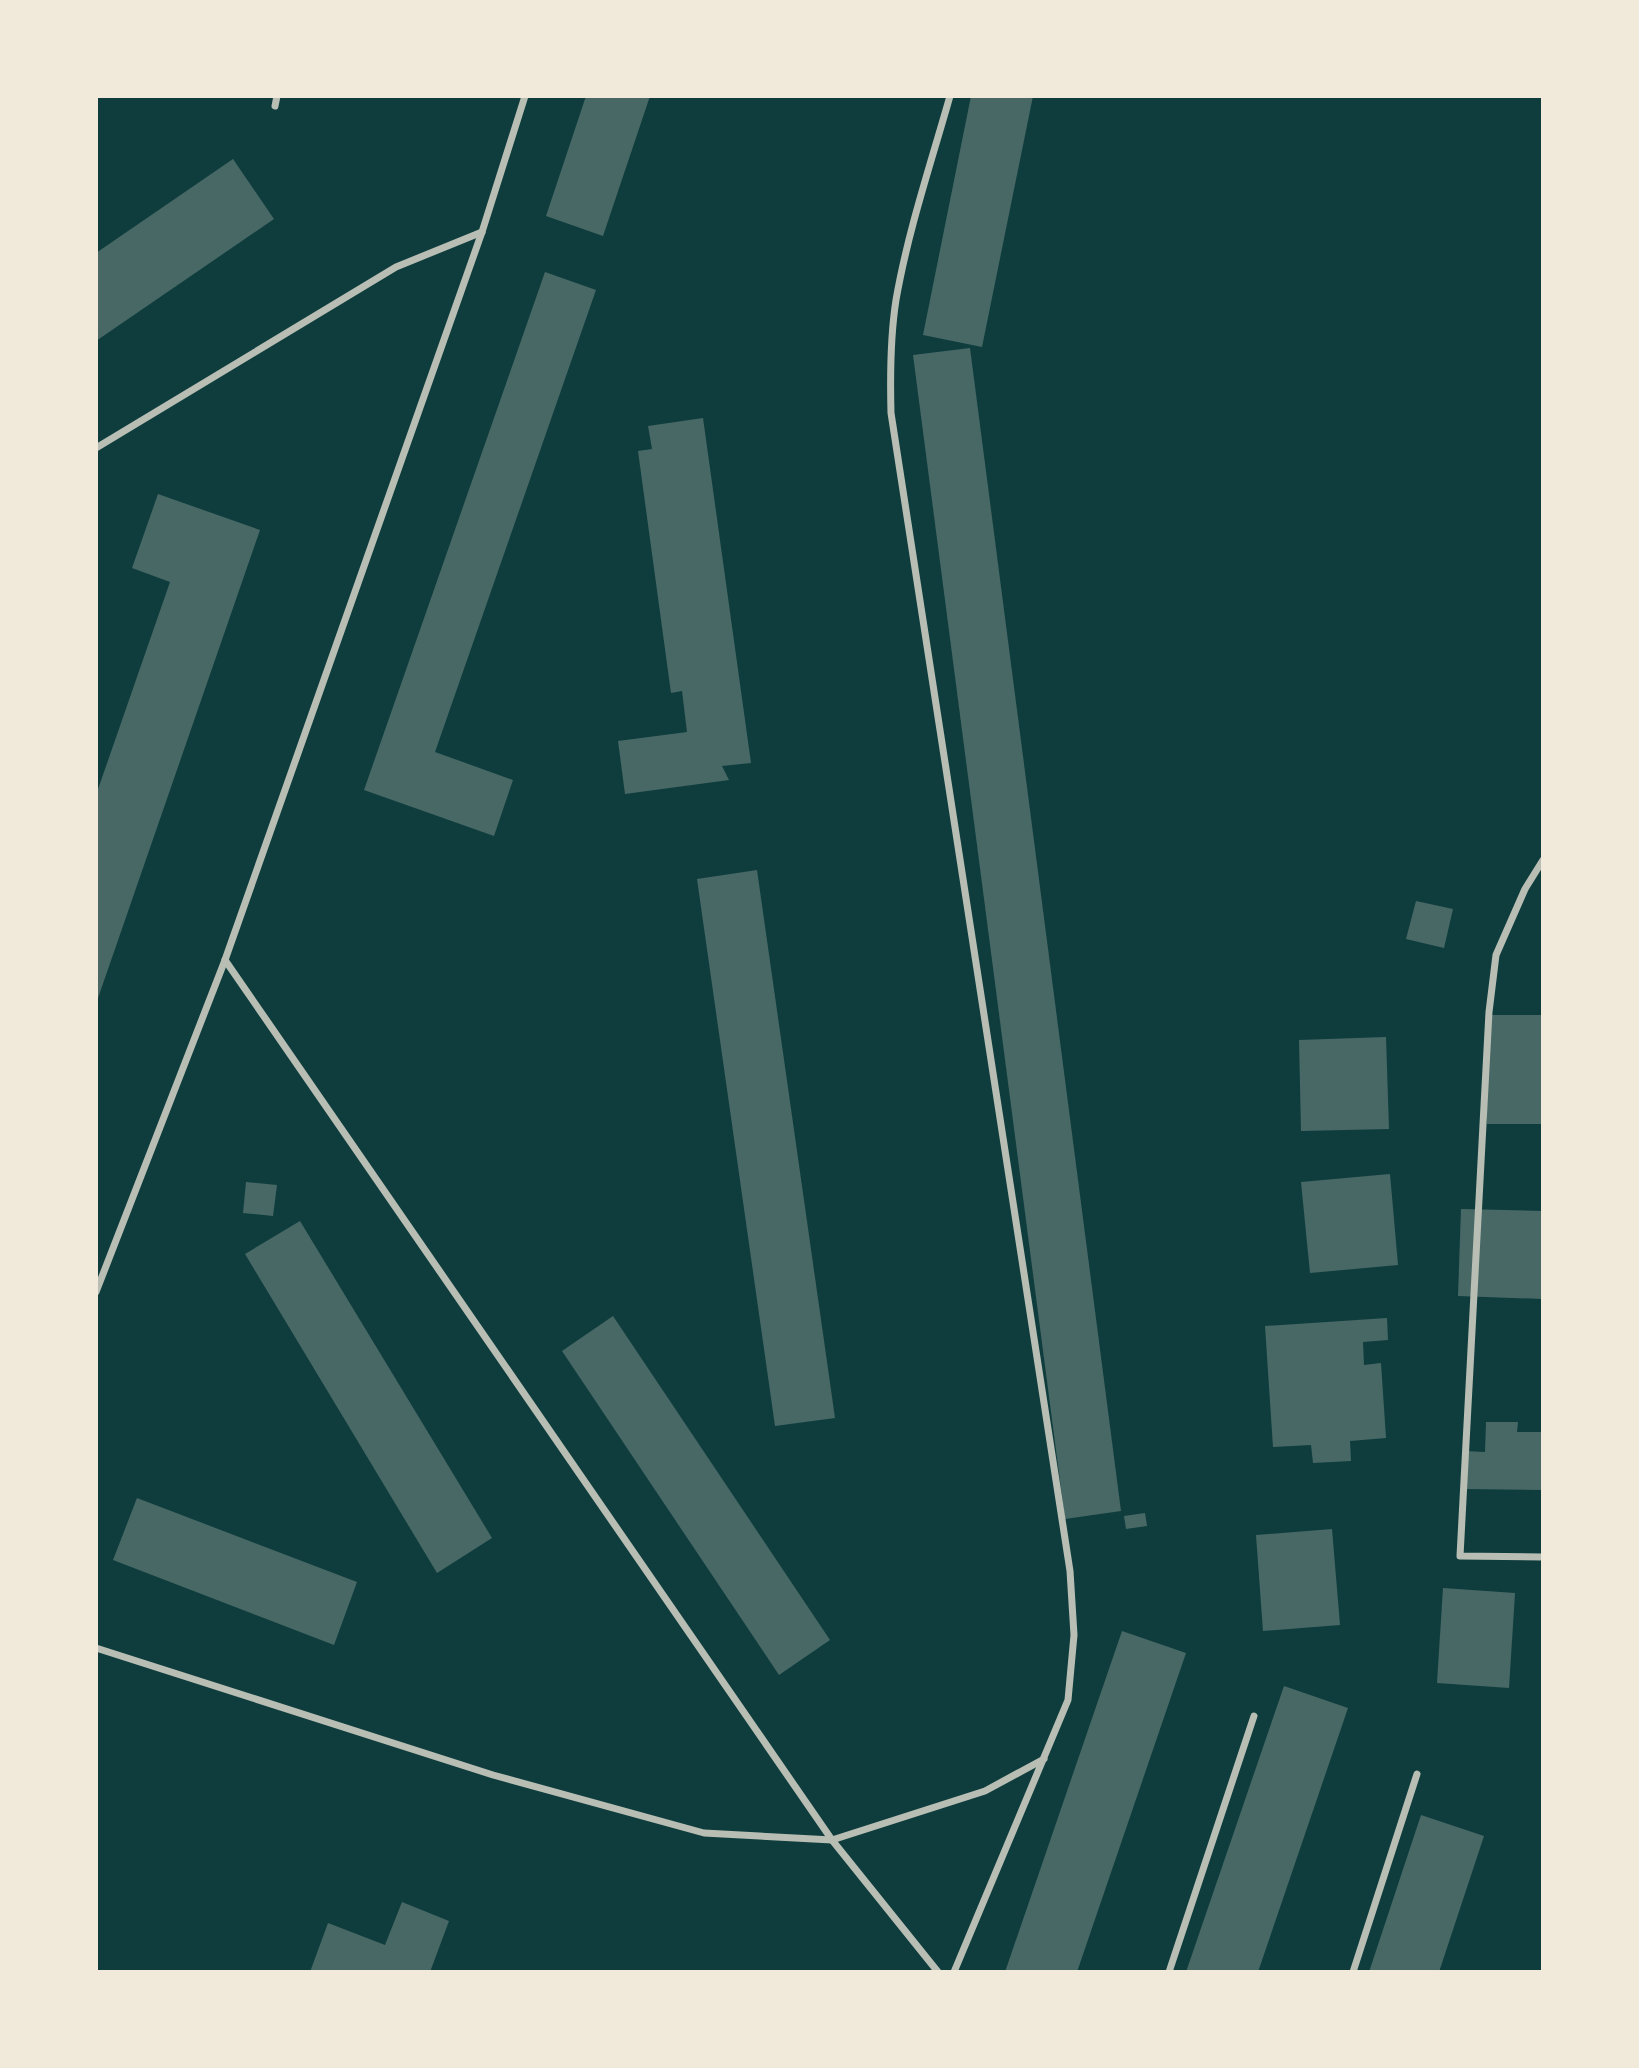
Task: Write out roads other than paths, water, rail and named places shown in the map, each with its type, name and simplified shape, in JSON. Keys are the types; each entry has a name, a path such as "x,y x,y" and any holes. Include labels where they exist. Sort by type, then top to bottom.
{"street":[{"path":"275,106 277,96"},
{"path":"96,1292 225,960 482,232 525,96"},
{"path":"950,96 909,240 896,300 890,355 891,413 1070,1570 1074,1635 1068,1700 954,1972"},
{"path":"96,448 396,267 482,232"},
{"path":"1543,860 1525,888 1496,955 1489,1012 1460,1556 1543,1557"},
{"path":"225,960 832,1840 937,1972"},
{"path":"96,1648 493,1775 704,1833 832,1840 985,1791 1045,1758"},
{"path":"1169,1972 1254,1716"},
{"path":"1353,1972 1417,1774"}]}
